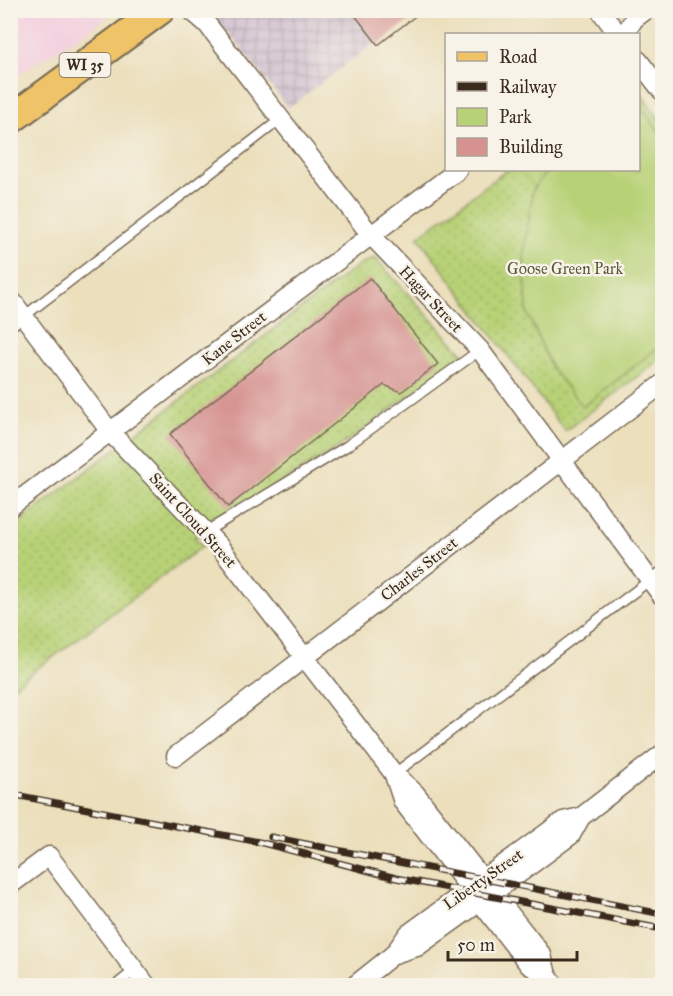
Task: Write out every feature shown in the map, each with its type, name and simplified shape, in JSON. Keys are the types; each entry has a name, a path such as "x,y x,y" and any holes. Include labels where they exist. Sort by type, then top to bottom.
{"main road":[{"name":"WI 35","path":"10,120 160,10"}],"street":[{"name":"Hagar Street","path":"191,10 207,24 370,234 480,350 562,458 657,576 663,596"},
{"path":"600,10 617,33"},
{"path":"626,33 634,19 646,10"},
{"path":"640,61 663,91"},
{"name":"Kane Street","path":"10,507 457,171"},
{"name":"Saint Cloud Street","path":"10,298 17,321 111,433 207,531 394,774 415,793 530,965 551,980"},
{"name":"Charles Street","path":"176,756 562,458 663,384"},
{"name":"Liberty Street","path":"354,986 394,954 417,947 481,890 572,835 581,817 663,754"},
{"path":"10,885 49,856 147,986"}],"lane":[{"path":"17,321 281,119"},
{"path":"207,531 347,446 480,350"},
{"path":"394,774 657,576"},
{"path":"115,986 135,970"}],"shaded area":[{"path":"11,10 115,10 115,11 11,79"},
{"path":"215,11 417,11 288,108 218,20"}],"green space":[{"name":"Goose Green Park","path":"640,92 662,123 662,358 565,431 418,237 506,171 640,171"},
{"name":"Goose Green Park","path":"640,105 662,135 662,344 583,407 552,369 527,312 524,253 533,189 547,171 640,171"},
{"path":"375,258 464,355 351,439 194,537 203,546 11,688 11,528 360,264"}],"building":[{"path":"351,10 423,10 378,45"},
{"path":"370,278 438,364 401,392 384,385 228,507 170,434"}],"railway":[{"path":"10,794 259,842 396,878 662,929"},
{"path":"271,837 662,914"}]}
